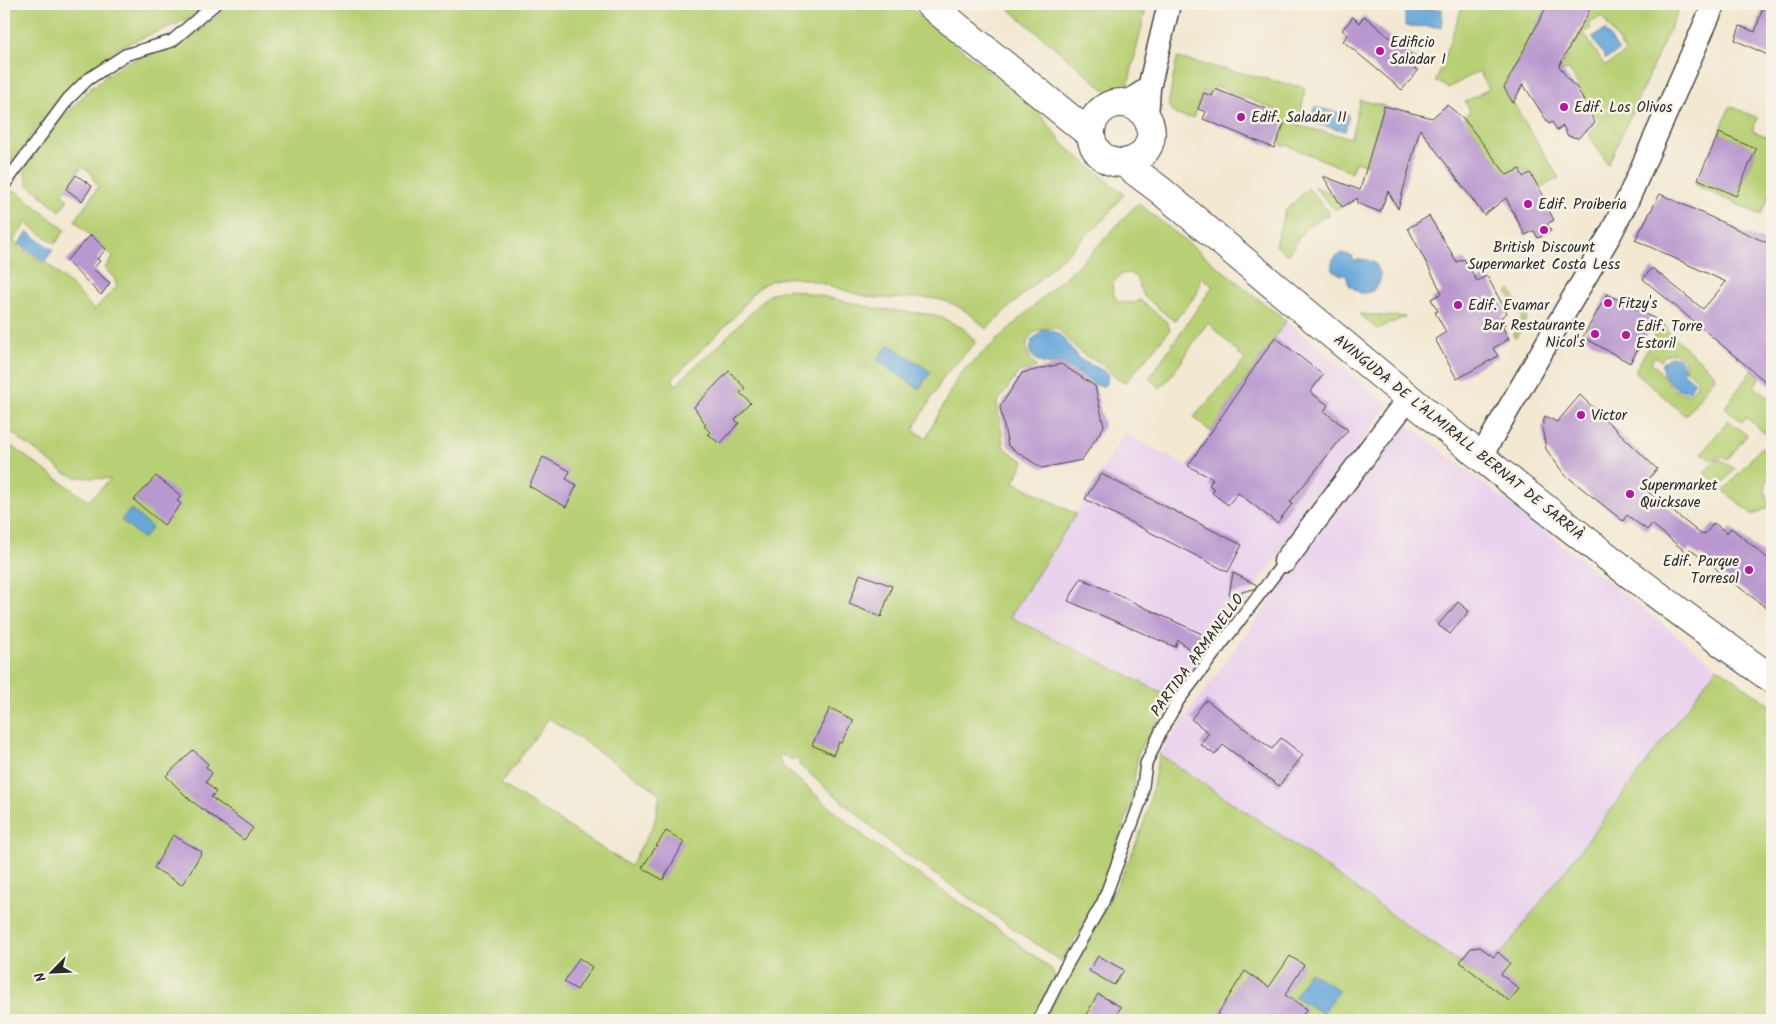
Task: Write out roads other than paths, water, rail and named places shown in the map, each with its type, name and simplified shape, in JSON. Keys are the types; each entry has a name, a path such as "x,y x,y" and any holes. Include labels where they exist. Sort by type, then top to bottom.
{"street":[{"path":"929,4 1091,135 1099,154 1107,160 1124,163 1136,160 1147,149 1152,135 1125,109 1065,113"},
{"path":"1091,135 1096,116 1125,109 1149,88 1169,4"},
{"path":"1481,456 1611,233 1714,4"},
{"path":"1147,149 1154,185"},
{"name":"AVINGUDA DE L'ALMIRALL BERNAT DE SARRIÀ","path":"1124,163 1154,185 1408,399 1658,595 1772,679"},
{"path":"1285,561 1408,399"}],"lane":[{"path":"4,185 68,99 87,80 125,55 172,41 215,4"},
{"name":"PARTIDA ARMANELLO","path":"1039,1020 1064,970 1103,902 1141,800 1146,764 1161,731 1178,701 1285,561"}],"water":[{"path":"1405,9 1442,9 1442,27 1405,26"},
{"path":"1605,30 1619,51 1606,59 1592,37"},
{"path":"1315,107 1349,115 1345,131 1312,123"},
{"path":"28,232 53,250 44,262 19,243"},
{"path":"1342,253 1352,256 1354,261 1364,259 1375,263 1381,275 1375,289 1360,293 1349,285 1346,275 1341,275 1333,270 1333,259"},
{"path":"1043,330 1050,330 1061,336 1078,357 1105,372 1108,375 1104,386 1096,385 1062,363 1044,364 1036,360 1030,353 1032,340"},
{"path":"889,344 931,372 919,389 877,360"},
{"path":"1672,356 1680,358 1684,366 1684,373 1694,381 1690,391 1674,387 1663,374 1662,363"},
{"path":"131,509 152,528 143,539 121,520"},
{"path":"1309,972 1339,990 1323,1014 1295,997"}],"place":[{"name":"Edificio Saladar I","path":"1380,51"},
{"name":"Edif. Los Olivos","path":"1564,107"},
{"name":"Edif. Saladar II","path":"1241,117"},
{"name":"Edif. Proiberia","path":"1528,204"},
{"name":"British Discount Supermarket Costa Less","path":"1544,230"},
{"name":"Fitzy's","path":"1608,303"},
{"name":"Edif. Evamar","path":"1458,305"},
{"name":"Bar Restaurante Nicol's","path":"1595,334"},
{"name":"Edif. Torre Estoril","path":"1626,335"},
{"name":"Victor","path":"1581,415"},
{"name":"Supermarket Quicksave","path":"1630,494"},
{"name":"Edif. Parque Torresol","path":"1749,570"}]}
